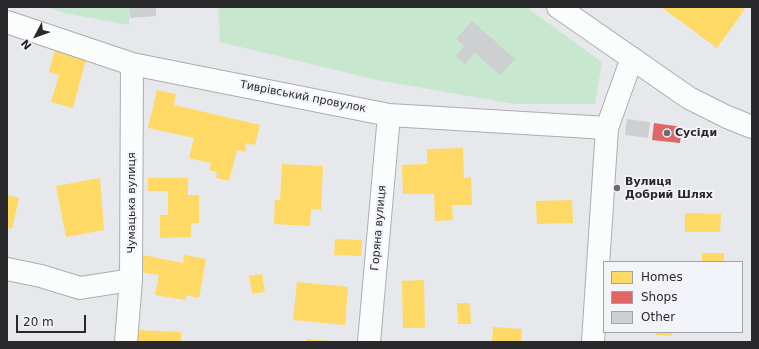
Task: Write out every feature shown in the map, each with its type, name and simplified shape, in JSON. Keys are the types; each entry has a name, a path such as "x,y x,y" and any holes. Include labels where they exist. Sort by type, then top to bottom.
{"street":[{"path":"558,7 689,98 727,117 752,127"},
{"name":"Тиврівський провулок","path":"7,22 132,64 389,115 607,128"},
{"path":"593,342 607,128 632,58"},
{"name":"Чумацька вулиця","path":"126,342 131,280 132,64"},
{"name":"Горяна вулиця","path":"369,342 389,115"},
{"path":"7,269 41,276 80,288 131,280"}],"green space":[{"path":"48,7 129,7 129,25 64,13"},
{"path":"218,7 526,7 602,62 595,104 514,104 377,80 220,42"}],"building: Homes":[{"path":"661,7 742,7 745,9 717,48"},
{"path":"55,50 86,59 73,108 51,102 59,75 49,72"},
{"path":"157,90 176,94 174,105 260,125 255,145 246,143 245,152 237,150 229,181 216,178 217,172 209,170 211,163 189,158 194,138 148,128"},
{"path":"463,148 464,178 471,177 472,205 452,205 453,220 435,221 434,194 403,194 402,165 427,164 427,149"},
{"path":"282,164 323,166 321,210 311,209 310,226 274,224 275,200 280,200"},
{"path":"100,178 104,230 66,237 56,186"},
{"path":"148,178 188,178 188,195 199,195 199,223 191,223 191,237 160,238 160,215 168,215 168,191 148,191"},
{"path":"7,195 19,198 12,229 7,228"},
{"path":"572,200 573,223 537,224 536,201"},
{"path":"685,213 721,214 720,232 685,232"},
{"path":"335,239 362,240 361,256 334,255"},
{"path":"702,253 724,253 724,261 702,261"},
{"path":"143,255 183,263 184,255 206,259 199,298 186,295 186,300 155,295 159,275 140,272"},
{"path":"262,274 265,292 252,294 249,276"},
{"path":"424,280 425,328 403,328 402,281"},
{"path":"297,282 348,287 345,325 293,320"},
{"path":"457,303 470,303 471,324 458,324"},
{"path":"493,327 522,329 521,342 492,342"},
{"path":"137,330 181,332 181,342 136,342"},
{"path":"656,333 673,333 672,336 656,335"},
{"path":"307,339 329,341 329,342 306,342"}],"building: Shops":[{"name":"Сусіди","path":"654,123 682,127 680,143 652,140"}],"building: Other":[{"path":"129,7 156,7 156,16 130,18"},
{"path":"472,21 515,59 500,75 475,53 465,64 456,56 464,46 456,39"},
{"path":"627,119 650,122 648,138 625,135"}],"place":[{"name":"Сусіди","path":"667,133"},
{"name":"Вулиця Добрий Шлях","path":"617,188"}]}
